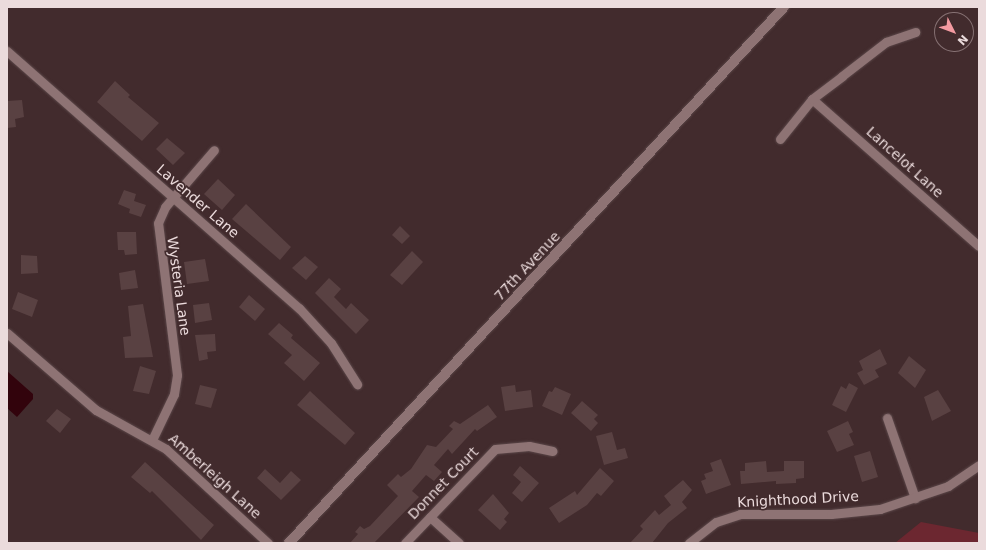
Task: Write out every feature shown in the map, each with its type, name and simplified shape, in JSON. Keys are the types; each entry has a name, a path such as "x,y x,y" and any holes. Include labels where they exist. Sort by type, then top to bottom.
{"street":[{"name":"77th Avenue","path":"289,543 784,7"},
{"path":"780,139 812,99 886,42 915,32"},
{"name":"Lavender Lane","path":"7,51 312,321 331,343 357,384"},
{"name":"Lancelot Lane","path":"812,99 979,246"},
{"name":"Wysteria Lane","path":"152,440 174,394 177,375 158,236 158,223 173,197 214,150"},
{"name":"Amberleigh Lane","path":"7,333 96,410 152,440 179,460 268,543"},
{"path":"887,418 915,498"},
{"name":"Donnet Court","path":"405,543 495,449 529,446 552,451"},
{"name":"Knighthood Drive","path":"690,543 716,522 740,514 831,514 880,509 948,486 979,465"},
{"path":"430,517 459,543"}],"shaded area":[{"path":"7,371 33,394 33,399 17,417 7,408"},
{"path":"921,522 979,533 979,543 895,543"}],"building":[{"path":"115,81 130,95 128,97 159,123 142,141 97,102"},
{"path":"22,100 24,117 15,119 16,127 7,128 7,101"},
{"path":"167,138 185,153 173,165 156,149"},
{"path":"218,179 235,195 222,210 204,194"},
{"path":"124,190 136,194 134,201 146,205 141,217 129,213 130,209 118,204"},
{"path":"246,204 291,247 280,260 232,219"},
{"path":"400,226 410,236 402,244 392,235"},
{"path":"117,232 136,232 137,254 125,255 124,250 118,250"},
{"path":"412,251 423,262 402,285 390,275"},
{"path":"21,255 37,256 38,273 21,274"},
{"path":"305,256 318,267 306,280 292,268"},
{"path":"205,259 209,281 187,284 184,262"},
{"path":"135,270 138,288 121,290 119,273"},
{"path":"329,278 341,289 334,297 346,309 351,303 369,320 356,334 315,293"},
{"path":"18,292 38,300 32,317 12,309"},
{"path":"249,295 265,309 255,321 239,307"},
{"path":"209,303 212,320 195,323 193,305"},
{"path":"143,304 153,357 125,358 123,337 131,336 128,306"},
{"path":"279,323 293,335 291,338 320,363 304,381 284,363 292,355 268,334"},
{"path":"215,334 216,351 207,352 208,359 199,361 195,335"},
{"path":"880,349 887,364 875,370 879,377 864,385 857,373 863,370 859,361"},
{"path":"909,356 926,370 915,388 898,373"},
{"path":"140,366 156,371 149,394 133,391"},
{"path":"849,383 858,388 846,412 832,405 841,386 846,389"},
{"path":"200,385 217,389 211,408 195,404"},
{"path":"515,385 516,392 531,390 533,407 505,411 501,387"},
{"path":"555,387 571,394 562,415 542,406 549,391 552,392"},
{"path":"938,390 951,411 932,421 924,397"},
{"path":"310,391 355,433 345,445 297,405"},
{"path":"582,401 598,415 594,419 598,423 591,431 571,413"},
{"path":"488,405 497,417 477,431 475,429 452,454 448,449 434,465 442,472 434,481 426,475 412,491 419,497 374,543 350,543 358,534 355,532 360,526 364,529 370,526 398,496 387,485 398,474 401,477 411,469 427,445 436,447 453,429 449,426 454,421 460,424"},
{"path":"57,409 71,419 60,433 46,421"},
{"path":"848,421 853,432 849,434 854,445 837,452 827,431"},
{"path":"612,432 617,450 625,448 628,458 604,465 596,436"},
{"path":"870,451 878,477 862,482 854,456"},
{"path":"721,459 731,485 706,494 701,481 706,479 704,474 713,471 710,463"},
{"path":"766,461 767,472 784,471 784,461 804,461 804,478 796,479 796,483 776,484 776,481 741,484 740,471 745,471 745,463"},
{"path":"145,462 214,525 201,540 152,491 150,493 131,477"},
{"path":"520,466 539,483 522,502 512,493 521,482 513,475"},
{"path":"600,468 614,481 601,496 597,493 587,505 559,523 549,508 575,491 577,495"},
{"path":"265,469 280,483 291,471 301,480 281,500 257,478"},
{"path":"683,480 692,490 682,502 687,508 668,523 652,543 630,543 643,529 640,526 655,510 659,515 671,505 664,496"},
{"path":"493,494 509,513 504,519 507,522 500,530 478,510"}]}
